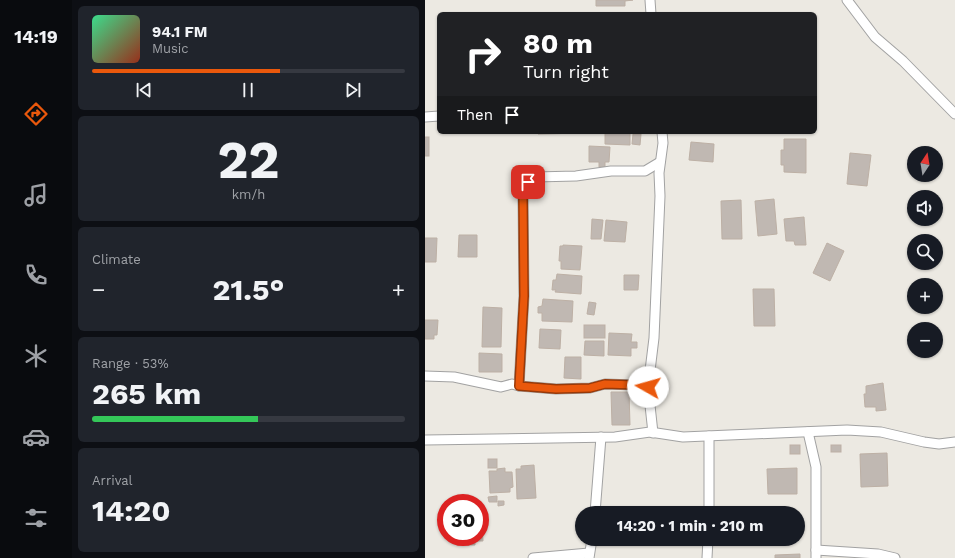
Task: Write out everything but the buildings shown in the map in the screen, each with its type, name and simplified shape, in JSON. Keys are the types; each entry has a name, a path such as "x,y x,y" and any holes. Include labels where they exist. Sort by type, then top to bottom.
{"street":[{"path":"650,0 651,12"},
{"path":"847,0 875,37 903,61 955,114"},
{"path":"425,117 437,116"},
{"path":"653,433 648,387 654,338 659,183 663,143 662,134"},
{"path":"519,386 524,296 523,197 528,182 535,177 545,176 576,176 611,171 645,171 660,162"},
{"path":"645,171 659,183"},
{"path":"425,376 455,376 501,387 512,384 556,389 590,388 605,384 648,387"},
{"path":"425,440 615,437 643,433 674,436 709,436 847,430 881,432 939,444 955,442"},
{"path":"808,432 816,467 816,554 878,554 895,558"},
{"path":"709,436 709,506"},
{"path":"596,506 601,437"},
{"path":"533,558 589,556 591,546"},
{"path":"707,558 708,546"}],"route":[{"path":"528,182 523,197 524,296 519,386 556,389 590,388 605,384 648,387"}]}
